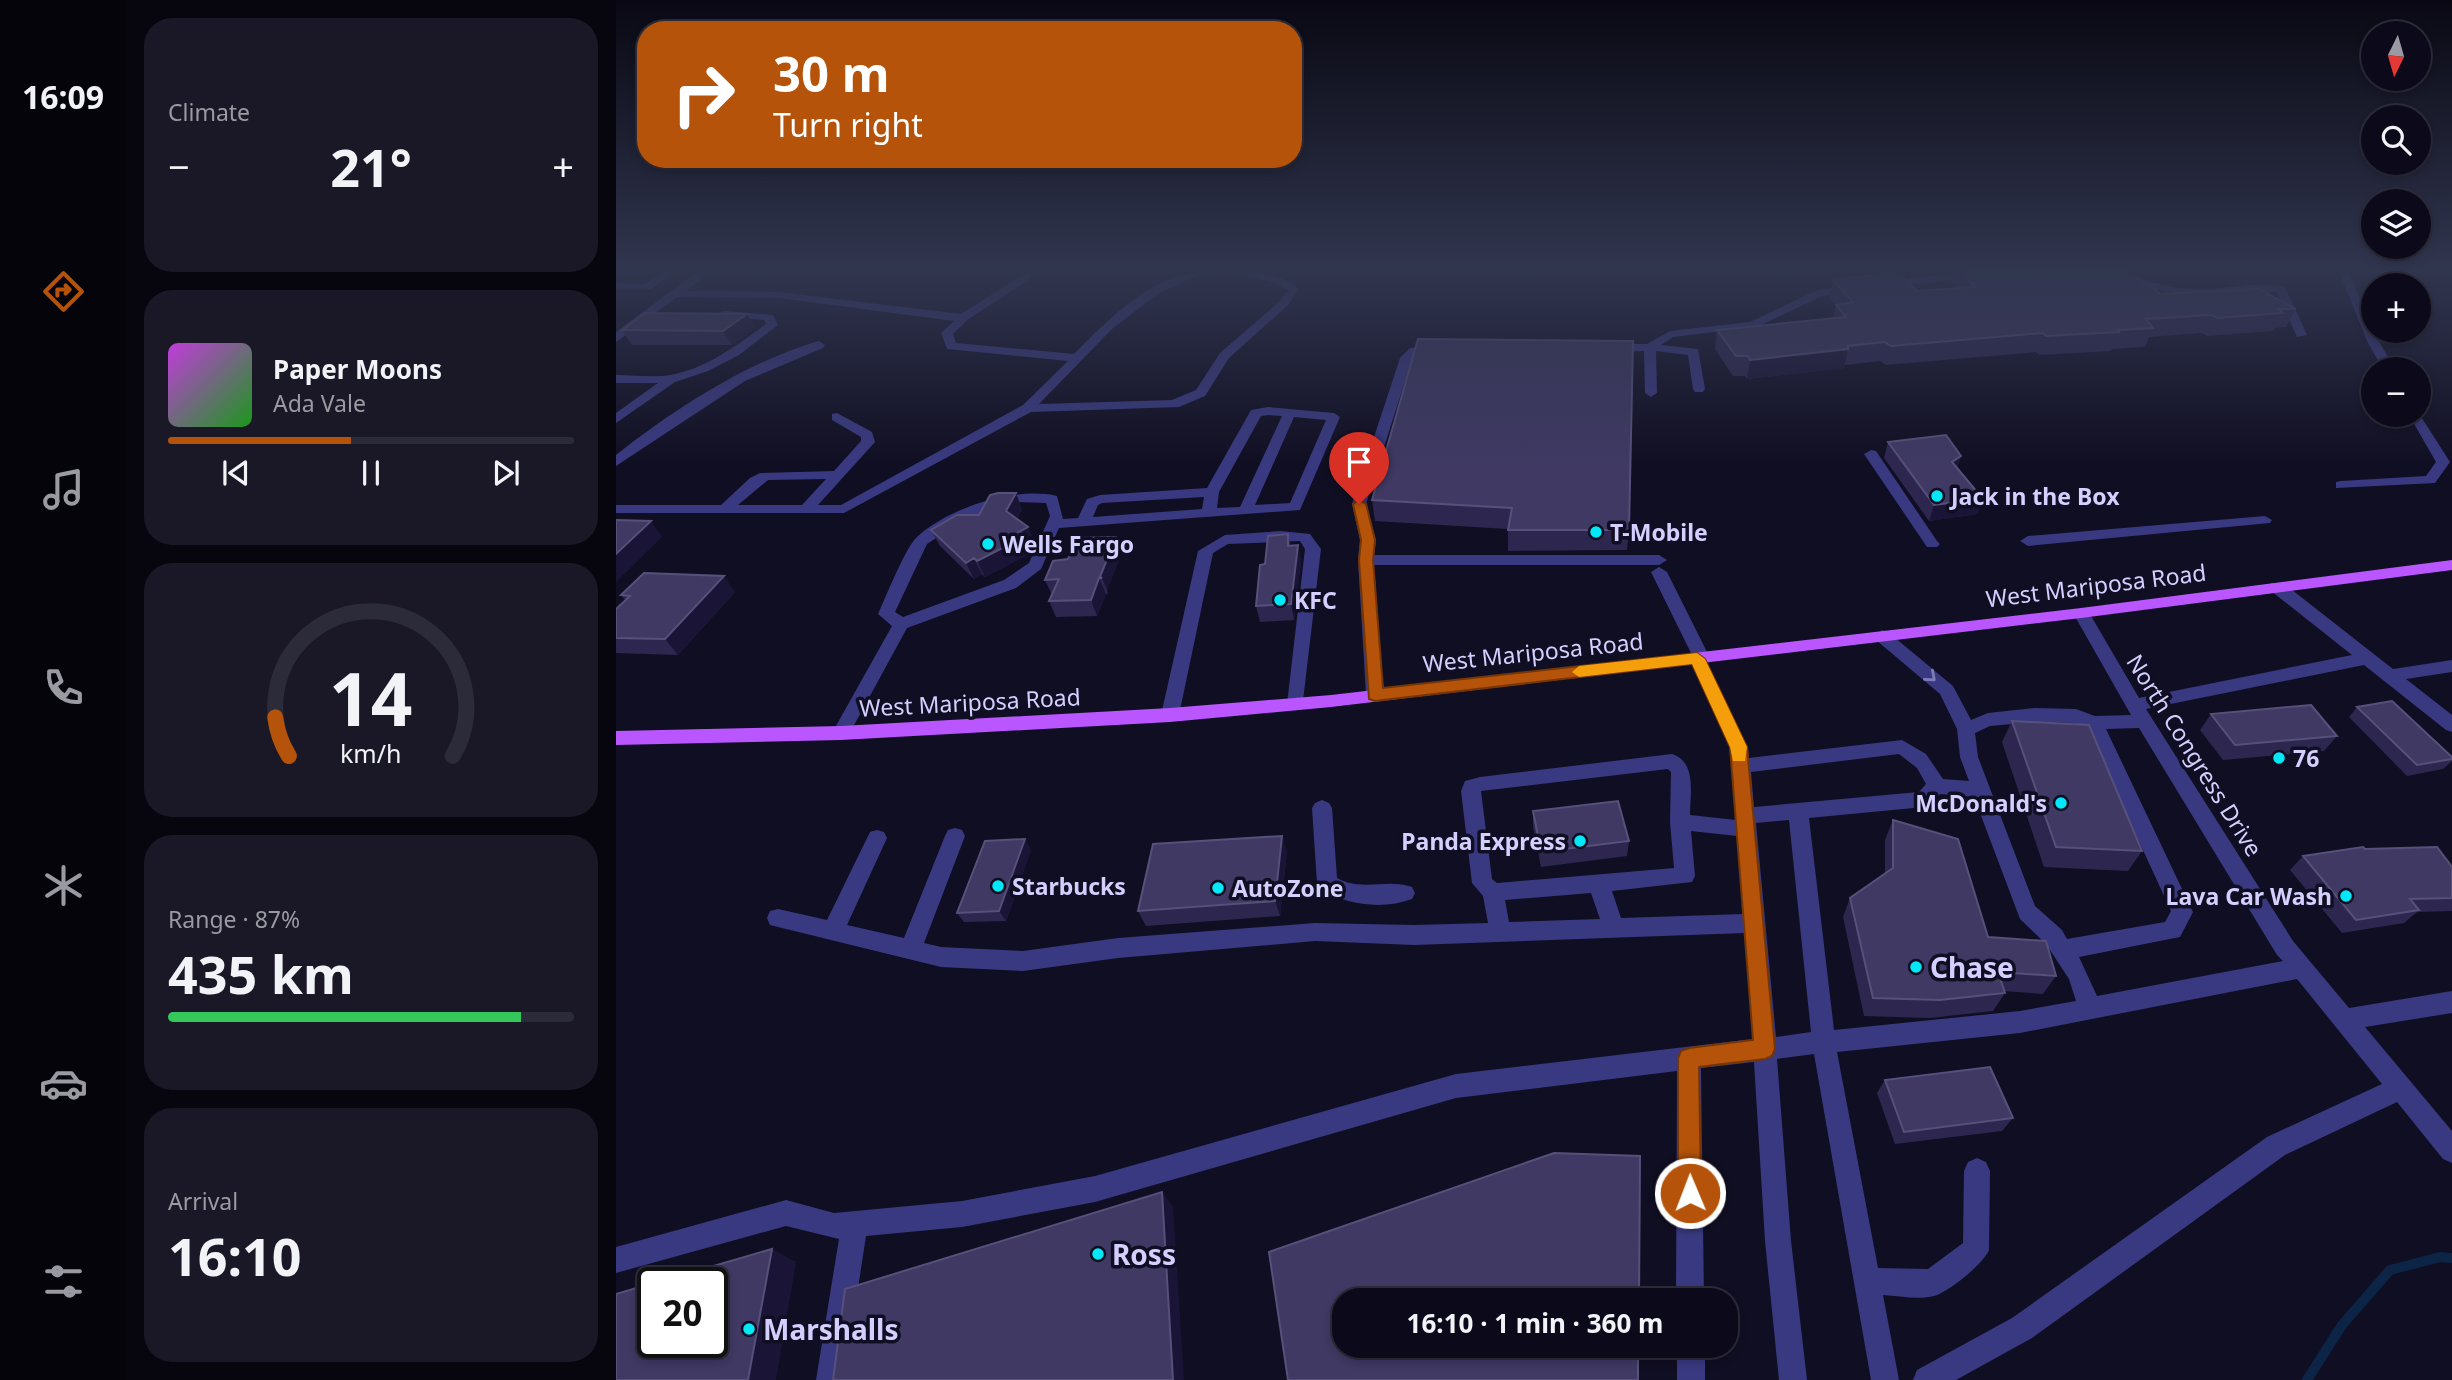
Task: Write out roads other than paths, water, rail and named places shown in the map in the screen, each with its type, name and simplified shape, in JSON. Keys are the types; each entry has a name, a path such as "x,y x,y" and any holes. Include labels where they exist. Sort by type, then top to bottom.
{"main road":[{"name":"West Mariposa Road","path":"616,738 841,733 1170,715 1296,704 2081,613 2452,565"}],"street":[{"path":"616,419 671,379 704,368 735,352 756,336"},
{"path":"948,336 951,346 1075,358"},
{"path":"617,510 844,509 1028,408 1098,336"},
{"path":"1028,408 1174,404 1201,393 1224,356 1246,336"},
{"path":"1650,347 1666,336"},
{"path":"2371,336 2382,357"},
{"path":"616,462 645,439 741,378 819,345"},
{"path":"1650,347 1651,393"},
{"path":"1596,348 1650,347 1694,352 1699,389"},
{"path":"1375,695 1366,560 1368,540 1359,504 1406,358 1415,351 1448,349"},
{"path":"616,379 671,379"},
{"path":"1245,511 1290,412"},
{"path":"1054,524 1295,507 1334,417 1290,412 1256,413 1212,492 1209,512"},
{"path":"806,509 868,442 867,435 837,417"},
{"path":"2341,485 2430,480 2443,462 2422,427"},
{"path":"1871,454 1932,544"},
{"path":"725,509 755,481 765,476 838,475"},
{"path":"1084,522 1093,502 1100,499 1212,492"},
{"path":"841,733 901,624 1010,584 1036,566 1057,516 1052,499 1015,498 963,514 921,541 886,614 901,624"},
{"path":"2028,541 2265,520"},
{"path":"1170,715 1206,551 1225,540 1305,537 1313,549 1296,704"},
{"path":"1366,560 1659,566 1739,747 1765,1049 1778,1241 1793,1380"},
{"path":"2277,587 2452,725"},
{"name":"North Congress Drive","path":"2081,613 2139,713 2300,968 2400,1088 2447,1137"},
{"path":"1882,636 1947,690 1966,729 1969,757 2027,912 2054,937 2078,974 2090,1008"},
{"path":"1966,729 1988,720 2034,715 2076,716 2094,723 2367,658"},
{"path":"2389,676 2452,666"},
{"path":"2062,950 2172,930 2182,912 2134,810 2117,765 2094,723"},
{"path":"1740,766 1902,747 1917,755 1931,771 1936,786"},
{"path":"1493,892 1685,876 1679,822 1680,770 1672,761 1472,786 1472,808 1482,883 1493,892 1500,932"},
{"path":"1936,786 1982,790"},
{"path":"1679,822 1745,822 1798,811 1924,799 1936,786"},
{"path":"1322,808 1326,883 1339,892 1358,895 1405,893"},
{"path":"1798,811 1824,1042 1885,1380"},
{"path":"910,950 955,836"},
{"path":"833,931 877,838"},
{"path":"1598,882 1614,928"},
{"path":"778,918 941,957 1023,961 1118,948 1315,932 1414,935 1755,923"},
{"path":"616,1260 786,1213 834,1226 854,1225 962,1214 1096,1189 1456,1086 1824,1042 2020,1022 2300,968"},
{"path":"2345,1020 2452,1002"},
{"path":"1689,1058 1690,1288"},
{"path":"1927,1380 2022,1328 2276,1146 2400,1088"},
{"path":"1867,1281 1933,1283 1976,1251 1978,1171"},
{"path":"830,1380 854,1225"},
{"path":"1691,1358 1691,1380"}],"waterway":[{"path":"2307,1380 2342,1325 2390,1270 2440,1257 2452,1258"}],"place":[{"name":"Jack in the Box","path":"1937,496"},
{"name":"T-Mobile","path":"1596,532"},
{"name":"Wells Fargo","path":"988,544"},
{"name":"KFC","path":"1280,600"},
{"name":"76","path":"2279,758"},
{"name":"McDonald's","path":"2061,803"},
{"name":"Panda Express","path":"1580,841"},
{"name":"Starbucks","path":"998,886"},
{"name":"AutoZone","path":"1218,888"},
{"name":"Lava Car Wash","path":"2346,896"},
{"name":"Chase","path":"1916,967"},
{"name":"Ross","path":"1098,1254"},
{"name":"Marshalls","path":"749,1329"}]}
